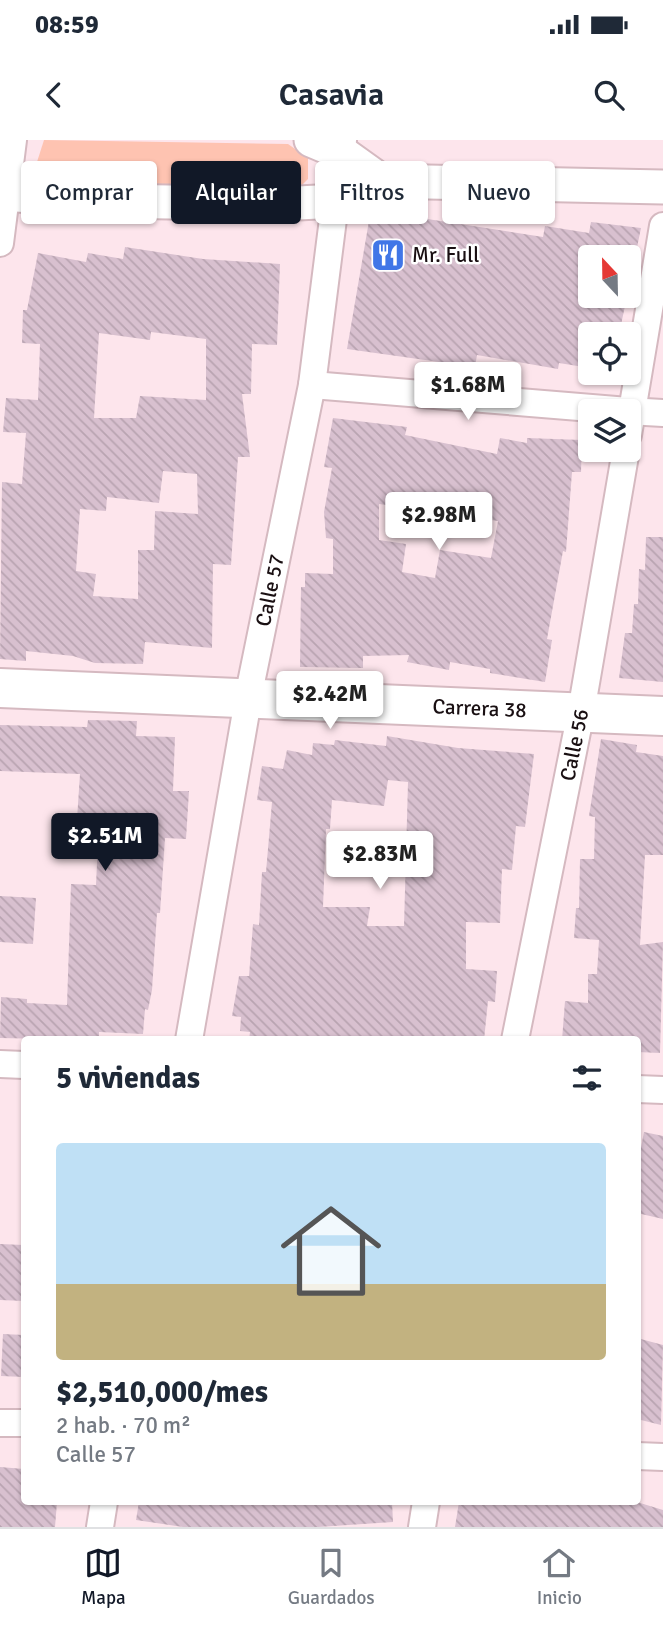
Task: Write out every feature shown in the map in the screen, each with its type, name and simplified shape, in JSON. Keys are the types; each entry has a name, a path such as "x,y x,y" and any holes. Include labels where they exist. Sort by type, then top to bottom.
{"main road":[{"name":"Carrera 38","path":"0,688 663,716"}],"street":[{"path":"0,243 4,194 13,140"},
{"path":"311,140 342,146 359,161"},
{"path":"428,182 663,187"},
{"path":"4,194 124,201 315,202"},
{"name":"Calle 57","path":"190,1036 248,698 312,386 334,224"},
{"path":"632,399 663,226"},
{"path":"312,386 578,412"},
{"path":"641,416 663,413"},
{"name":"Calle 56","path":"515,1036 581,712 624,462"},
{"path":"0,1064 21,1065"},
{"path":"641,1089 663,1090"},
{"path":"0,1423 21,1423"},
{"path":"641,1456 663,1457"},
{"path":"100,1527 104,1505"},
{"path":"422,1527 426,1505"}],"shaded area":[{"path":"44,140 288,144 308,158 308,179 301,186 301,161 171,161 171,186 157,185 157,161 37,161"}],"building":[{"path":"428,219 442,221 442,224 460,224 543,237 545,226 589,233 591,222 641,228 637,245 578,245 578,308 625,308 622,322 578,322 578,366 559,363 558,369 477,355 475,367 347,349 368,224 428,224"},
{"path":"125,247 203,259 280,264 277,345 252,344 251,394 242,394 250,457 238,457 231,565 213,564 212,648 145,642 143,664 95,663 73,656 26,651 26,661 0,659 2,482 22,484 26,433 3,432 6,398 38,400 40,344 22,343 23,310 27,310 38,253 86,262 88,253 123,259","holes":["151,332 206,339 206,400 140,396 136,418 94,418 99,333 150,340","163,471 197,474 198,514 155,511 154,550 138,550 138,599 93,596 96,574 76,571 80,509 106,511 107,497 159,503"]},
{"path":"333,418 407,427 405,435 497,454 500,438 527,443 527,438 578,440 581,472 572,472 566,552 563,551 547,639 552,640 545,682 490,673 490,669 450,662 449,670 407,662 409,655 363,656 363,668 300,667 301,587 305,587 305,573 333,574 333,539 326,538 324,512 332,468 324,467","holes":["379,504 498,521 491,558 440,550 435,578 402,572 406,544 379,540"]},
{"path":"646,537 663,537 663,682 619,678 625,633 632,633 634,604 638,604 639,569 645,570"},
{"path":"88,720 137,721 136,736 175,737 173,791 189,791 186,839 165,838 152,990 148,1010 145,1009 143,1034 99,1032 99,1036 0,1038 1,997 27,999 27,1003 67,1005 71,884 96,885 99,820 77,819 80,774 0,771 0,725 87,727"},
{"path":"387,736 458,748 534,754 525,827 516,826 512,870 502,869 500,923 466,922 466,969 497,971 495,1002 488,1001 484,1036 250,1036 250,1032 240,1031 241,1017 232,1016 239,976 249,976 253,924 259,925 262,872 266,872 272,802 257,800 262,766 283,769 287,750 312,755 313,743 334,745 335,740 386,746","holes":["388,780 408,782 404,926 367,926 370,907 323,907 326,829 330,829 332,800 384,806"]},
{"path":"601,739 637,745 636,752 663,756 663,855 645,855 640,945 663,942 660,1053 641,1052 641,1036 562,1036 565,1001 588,1003 588,974 597,974 599,940 574,938 576,908 579,908 580,859 594,859 595,817 589,816"},
{"path":"0,896 36,898 33,944 0,942"},
{"path":"644,1132 663,1136 663,1219 641,1214 641,1147"},
{"path":"0,1244 21,1245 21,1301 0,1300"},
{"path":"3,1334 21,1335 21,1377 1,1376"},
{"path":"641,1339 663,1345 661,1425 641,1420"},
{"path":"0,1467 21,1469 21,1505 57,1505 55,1527 0,1527"},
{"path":"641,1503 663,1510 663,1527 455,1527 459,1505"},
{"path":"138,1505 392,1505 393,1522 318,1527 183,1527 136,1520"}],"place":[{"name":"Mr. Full","path":"388,255"}]}
